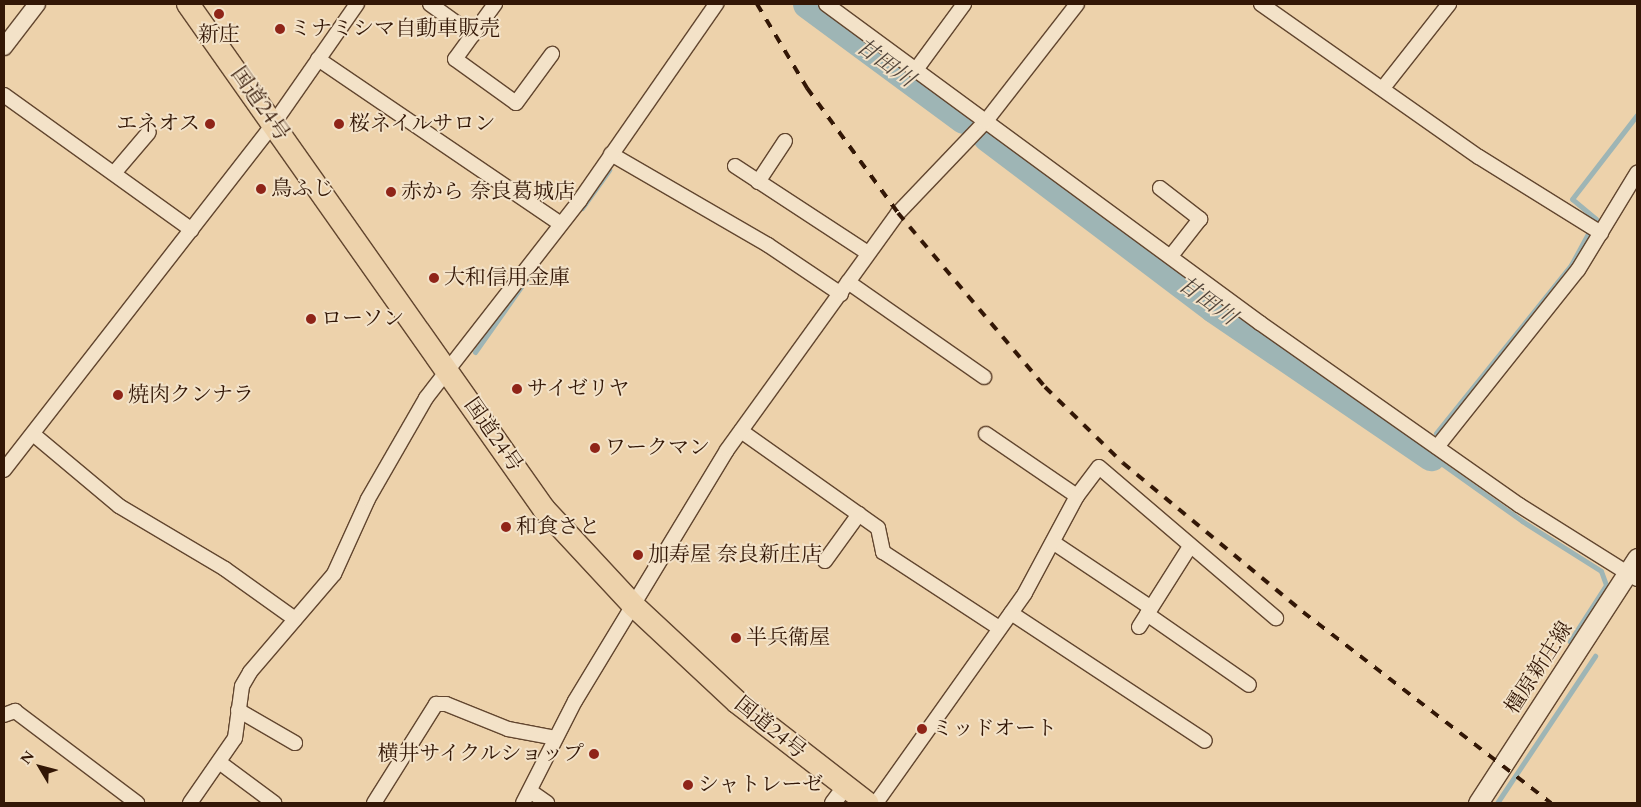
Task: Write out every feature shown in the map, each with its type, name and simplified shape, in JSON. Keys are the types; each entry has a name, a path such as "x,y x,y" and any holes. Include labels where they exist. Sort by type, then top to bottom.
{"highway":[{"name":"国道24号","path":"188,4 274,123 544,509 634,606 839,795 868,803"}],"main road":[{"name":"橿原新庄線","path":"1478,803 1632,577 1637,558"}],"street":[{"path":"4,47 37,4"},
{"path":"4,470 274,123 357,4"},
{"path":"430,4 472,35"},
{"path":"495,4 455,59 516,103 552,54"},
{"path":"190,803 235,738 238,710 250,672 334,574 393,452 446,368 486,325 559,223 617,158 716,4"},
{"path":"826,4 915,71 1436,447 1632,577"},
{"path":"915,71 964,4"},
{"path":"547,803 527,797 555,738 741,431 898,213 986,121 1077,4"},
{"path":"1261,4 1479,157 1585,222 1601,234"},
{"path":"1383,88 1449,4"},
{"path":"318,59 559,223"},
{"path":"4,96 101,168 115,172 192,230"},
{"path":"115,172 149,132"},
{"path":"758,182 785,141"},
{"path":"617,158 845,288 984,377"},
{"path":"735,166 868,253"},
{"path":"1436,447 1578,270 1637,172"},
{"path":"1160,188 1200,219 1171,256"},
{"path":"741,431 878,528 883,552 999,628"},
{"path":"33,434 118,506 178,540 295,619"},
{"path":"986,434 1076,496"},
{"path":"876,803 1011,613 1054,543 1076,496 1099,468 1189,548 1276,618"},
{"path":"825,561 859,514"},
{"path":"1054,543 1249,685"},
{"path":"1139,628 1148,610 1189,548"},
{"path":"1011,613 1205,741"},
{"path":"374,803 436,704 446,704 508,729 555,738"},
{"path":"238,710 296,743"},
{"path":"4,715 15,711 137,803"},
{"path":"219,762 274,803"}],"waterway":[{"name":"甘田川","path":"808,4 964,119"},
{"path":"1436,433 1571,265 1596,219 1572,199 1637,115"},
{"name":"甘田川","path":"988,137 1214,308 1431,456"},
{"path":"582,208 609,170"},
{"path":"475,352 528,277"},
{"path":"1431,456 1522,521 1601,571 1606,585 1570,641"},
{"path":"1497,803 1595,656"}],"railway":[{"path":"757,4 807,88 898,213 1045,387 1123,463 1303,612 1551,803"}],"place":[{"name":"新庄","path":"219,14"},
{"name":"ミナミシマ自動車販売","path":"280,29"},
{"name":"エネオス","path":"210,124"},
{"name":"桜ネイルサロン","path":"339,124"},
{"name":"鳥ふじ","path":"261,189"},
{"name":"赤から 奈良葛城店","path":"391,192"},
{"name":"大和信用金庫","path":"434,278"},
{"name":"ローソン","path":"311,319"},
{"name":"サイゼリヤ","path":"517,389"},
{"name":"焼肉クンナラ","path":"118,395"},
{"name":"ワークマン","path":"595,448"},
{"name":"和食さと","path":"506,527"},
{"name":"加寿屋 奈良新庄店","path":"638,555"},
{"name":"半兵衛屋","path":"736,638"},
{"name":"ミッドオート","path":"922,729"},
{"name":"横井サイクルショップ","path":"594,754"},
{"name":"シャトレーゼ","path":"688,785"}]}
